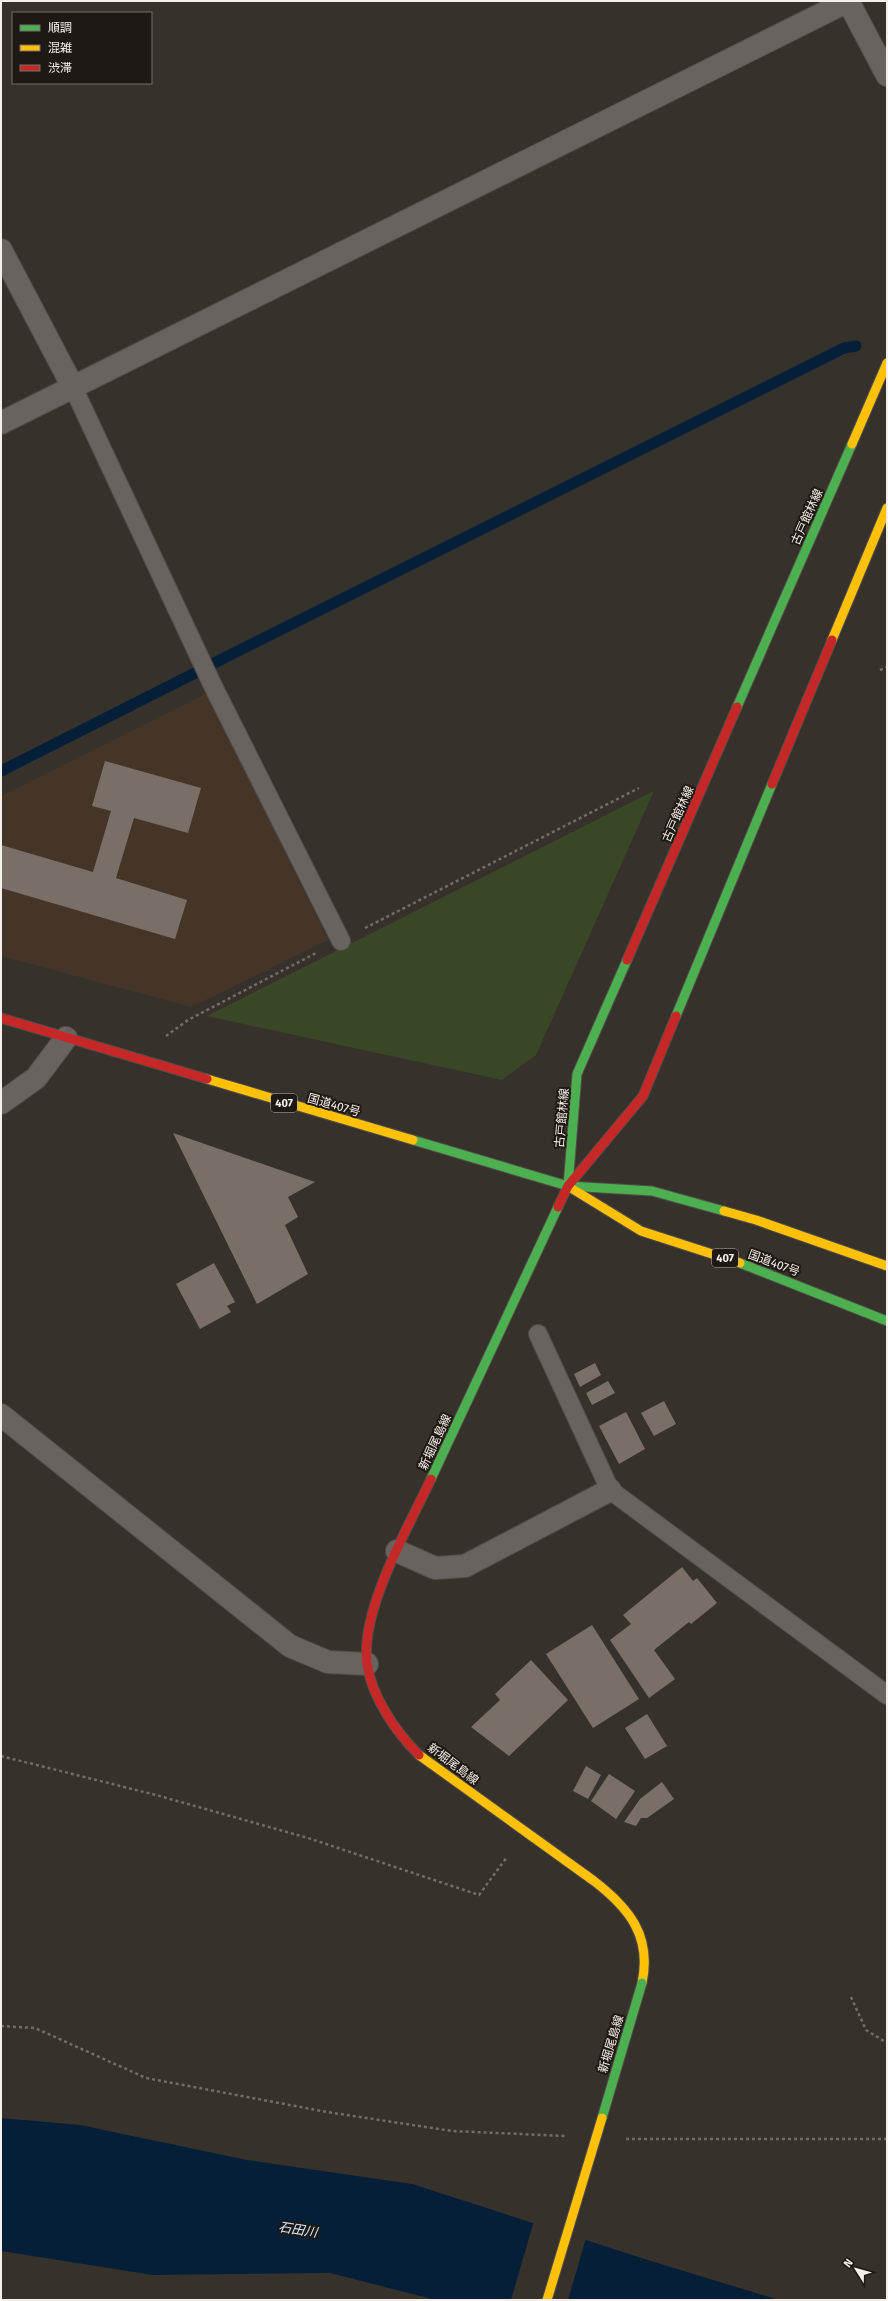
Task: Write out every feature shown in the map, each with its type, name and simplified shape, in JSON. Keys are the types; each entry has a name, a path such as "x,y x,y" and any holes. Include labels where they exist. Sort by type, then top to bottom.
{"main road":[{"name":"古戸館林線","path":"568,1186 577,1074 887,363"},
{"path":"568,1186 643,1096 887,508"},
{"name":"国道407号","path":"1,1018 145,1062 568,1186 652,1191 756,1220 887,1266"},
{"name":"国道407号","path":"568,1186 641,1231 762,1272 887,1321"},
{"name":"新堀尾島線","path":"546,2300 642,1983 646,1968 645,1952 640,1936 628,1911 595,1883 418,1754 379,1701 367,1664 368,1632 376,1597 568,1186"}],"street":[{"path":"1,422 848,1 887,75"},
{"path":"1,250 73,387"},
{"path":"1,1103 36,1078 66,1038"},
{"path":"1,1415 290,1646 328,1662 367,1664"},
{"path":"397,1551 435,1568 465,1566 610,1490"}],"lane":[{"path":"73,387 213,686 340,941"},
{"path":"538,1334 610,1490 887,1695"}],"path":[{"path":"880,670 887,667"},
{"path":"145,1062 161,1039 188,1020 638,788"},
{"path":"1,1756 156,1795 308,1838 479,1895 507,1857"},
{"path":"851,1997 866,2030 887,2043"},
{"path":"1,2026 35,2028 146,2078 327,2112 452,2131 571,2137"},
{"path":"619,2139 659,2141 887,2139"}],"shaded area":[{"path":"207,693 328,940 191,1007 1,956 1,796"}],"green space":[{"path":"654,791 536,1055 502,1080 207,1016"}],"water":[{"name":"石田川","path":"1,2118 80,2125 247,2160 412,2184 651,2261 779,2300 436,2300 330,2273 153,2275 1,2251"}],"pier":[{"path":"534,2221 586,2238 568,2300 511,2300"}],"building":[{"path":"105,761 201,788 188,833 134,818 116,878 187,900 175,939 1,888 1,845 93,872 111,811 92,806"},
{"path":"173,1133 315,1182 288,1197 298,1217 285,1225 308,1274 257,1304"},
{"path":"214,1263 235,1302 227,1306 231,1312 200,1329 176,1284"},
{"path":"595,1363 601,1375 580,1387 574,1374"},
{"path":"608,1381 615,1393 592,1405 586,1393"},
{"path":"664,1401 676,1424 654,1436 641,1413"},
{"path":"626,1412 645,1449 619,1464 599,1426"},
{"path":"682,1567 693,1581 697,1578 717,1603 691,1624 689,1622 654,1650 675,1679 649,1698 610,1640 631,1624 623,1615"},
{"path":"592,1625 639,1699 593,1728 546,1654"},
{"path":"531,1660 568,1700 509,1756 471,1727 500,1700 495,1694"},
{"path":"647,1714 667,1746 645,1759 625,1728"},
{"path":"586,1766 601,1775 588,1799 573,1791"},
{"path":"609,1774 635,1791 616,1819 591,1801"},
{"path":"662,1782 674,1799 647,1818 641,1818 636,1826 624,1822 640,1799"}],"waterway":[{"path":"214,663 844,348 856,346"},
{"path":"1,771 195,673"}],"traffic: fast":[{"path":"737,707 852,444"},
{"path":"676,1016 772,784"},
{"path":"568,1186 577,1074 627,960"},
{"path":"413,1140 568,1186 652,1191 724,1211"},
{"path":"431,1479 558,1207"},
{"path":"740,1263 887,1321"},
{"path":"602,2118 642,1983"}],"traffic: slow":[{"path":"852,444 887,363"},
{"path":"832,640 887,508"},
{"path":"207,1079 413,1140"},
{"path":"571,1188 641,1231 740,1263"},
{"path":"724,1211 756,1220 887,1266"},
{"path":"419,1755 594,1881 618,1902 635,1924 640,1937 644,1951 642,1983"},
{"path":"547,2300 602,2118"}],"traffic: jam":[{"path":"772,784 832,640"},
{"path":"627,960 737,707"},
{"path":"558,1207 568,1186 643,1096 676,1016"},
{"path":"1,1018 207,1079"},
{"path":"419,1755 401,1735 379,1701 367,1664 367,1643 371,1619 378,1595 399,1545 431,1479"}]}
